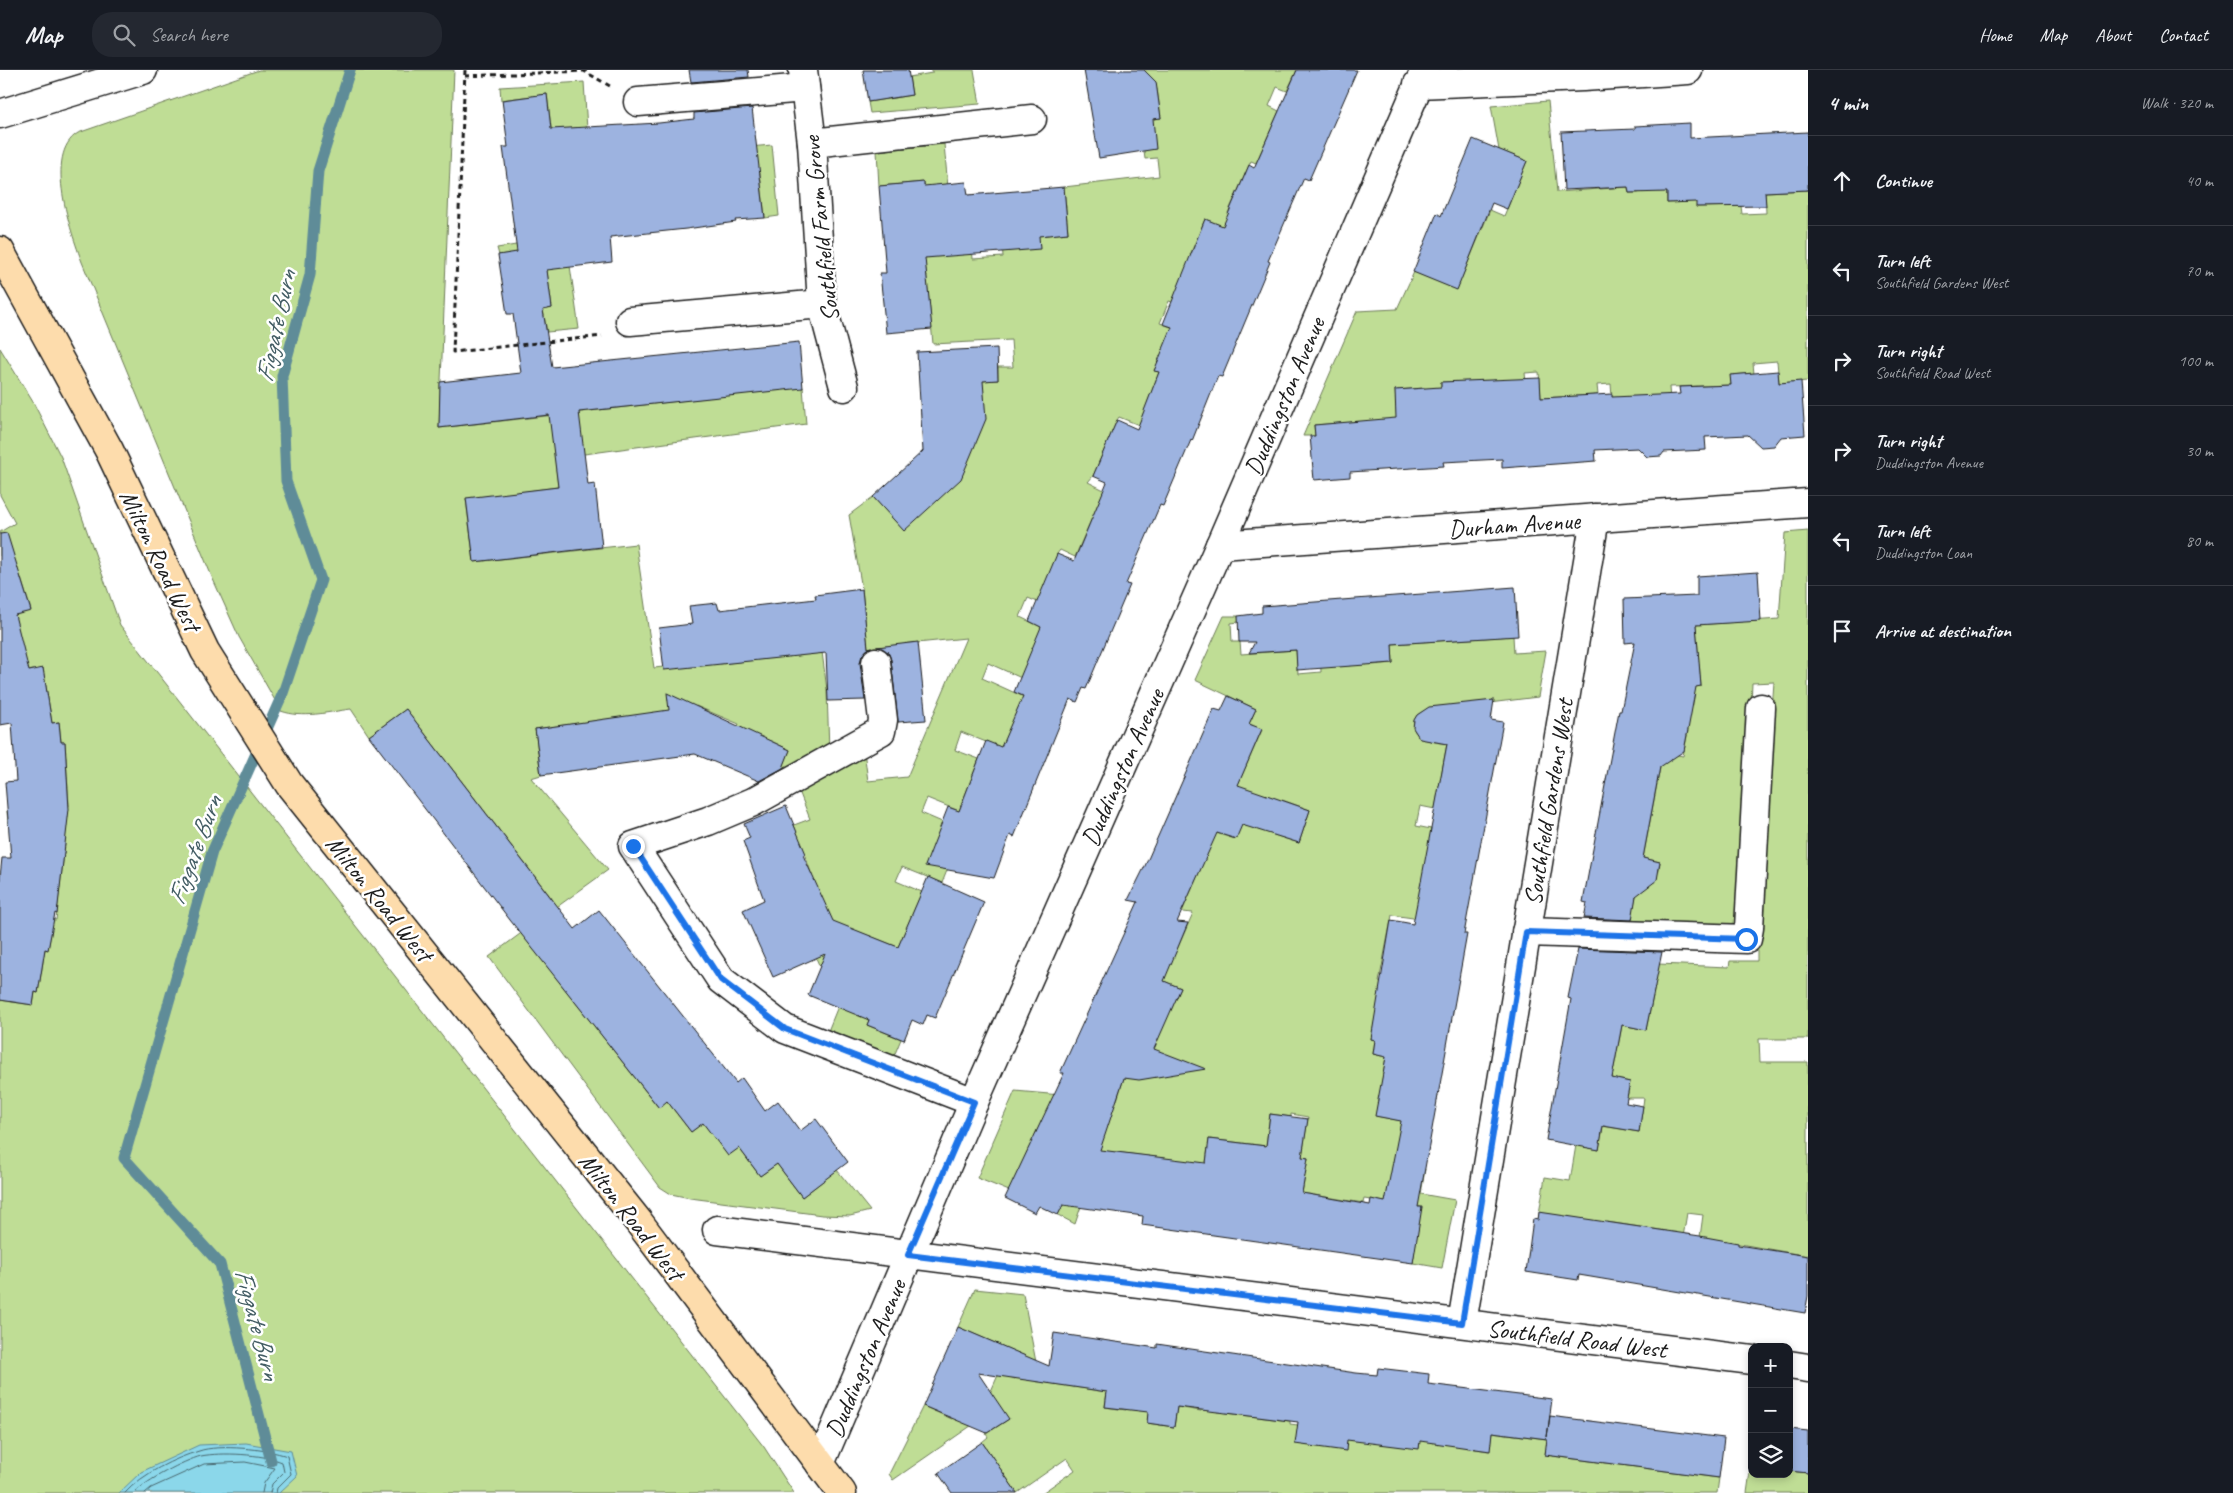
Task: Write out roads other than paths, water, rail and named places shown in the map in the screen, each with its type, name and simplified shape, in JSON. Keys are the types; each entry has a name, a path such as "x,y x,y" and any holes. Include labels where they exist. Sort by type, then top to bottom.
{"main road":[{"name":"Milton Road West","path":"0,251 109,450 205,651 246,719 289,784 638,1221 842,1493"}],"street":[{"path":"0,114 143,70"},
{"path":"1422,77 1583,78 1688,70"},
{"name":"Duddingston Avenue","path":"820,1464 974,1102 1220,545 1422,77"},
{"path":"638,102 804,79"},
{"name":"Southfield Farm Grove","path":"804,79 812,143 822,304 844,387"},
{"path":"812,143 1032,119"},
{"path":"630,321 822,304"},
{"name":"Durham Avenue","path":"1220,545 1808,503"},
{"name":"Southfield Gardens West","path":"1462,1323 1595,518"},
{"path":"876,662 883,720 881,731 753,802 708,821 633,846 721,980 785,1029 974,1102"},
{"path":"1526,932 1746,939 1749,928 1761,708"},
{"name":"Southfield Road West","path":"717,1230 1748,1359"},
{"path":"1793,1366 1808,1368"}],"water":[{"path":"246,1443 291,1451 297,1476 279,1493 119,1493 141,1472 199,1445"}],"waterway":[{"name":"Figgate Burn","path":"271,1461 220,1264 124,1158 212,852 283,693 321,580 286,481 282,376 310,275 318,171 350,70"}]}
